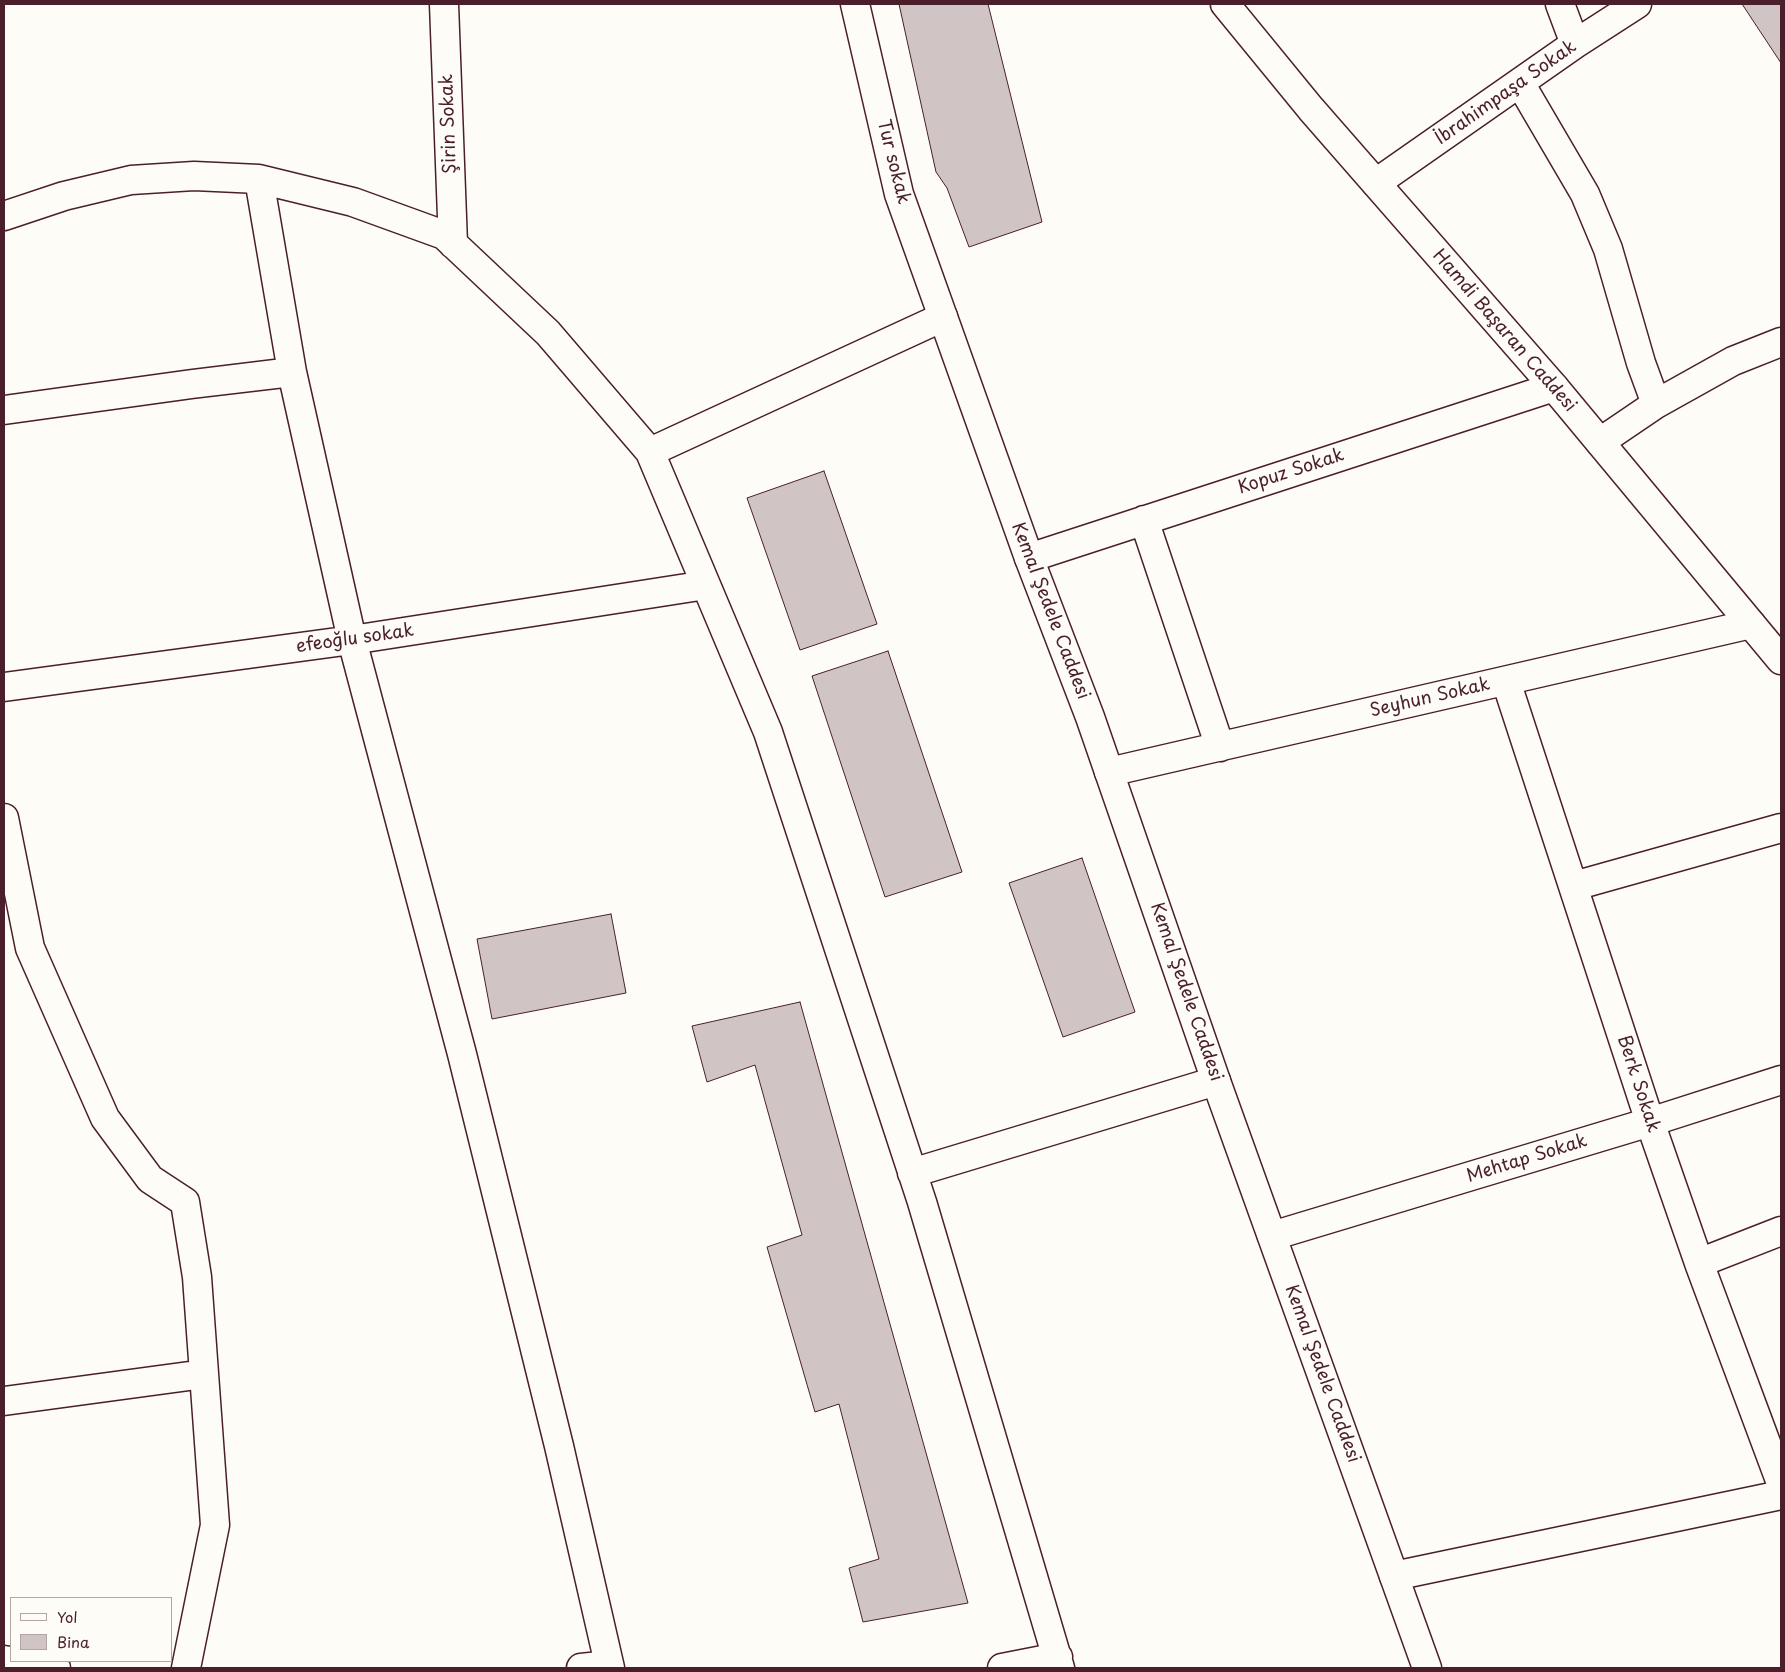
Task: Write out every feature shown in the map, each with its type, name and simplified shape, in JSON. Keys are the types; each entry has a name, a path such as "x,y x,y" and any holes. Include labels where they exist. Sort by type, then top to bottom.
{"street":[{"name":"Şirin Sokak","path":"444,4 453,244"},
{"name":"Tur sokak","path":"855,4 899,194 943,317"},
{"name":"Hamdi Başaran Caddesi","path":"1225,4 1311,109 1554,387 1781,660"},
{"path":"1560,4 1575,44"},
{"name":"İbrahimpaşa Sokak","path":"1376,183 1575,44 1637,4"},
{"path":"1520,83 1585,194 1608,248 1641,363 1656,404"},
{"path":"4,216 64,196 131,180 194,176 259,179 354,202 444,235 548,333 650,452 768,732 912,1173 1059,1663 1002,1668"},
{"path":"259,179 292,372 352,640 464,1063 559,1446 609,1666 581,1668"},
{"path":"650,452 943,317"},
{"name":"Kemal Şedele Caddesi","path":"943,317 1029,558 1090,717 1216,1081 1427,1668"},
{"path":"1600,442 1656,404 1733,362 1781,342"},
{"path":"4,410 292,372"},
{"name":"Kopuz Sokak","path":"1029,558 1554,387"},
{"path":"1144,520 1220,746"},
{"name":"efeoğlu sokak","path":"4,687 352,640 706,585"},
{"name":"Seyhun Sokak","path":"1109,772 1750,624"},
{"name":"Berk Sokak","path":"1506,681 1650,1122 1699,1263 1781,1483"},
{"path":"4,818 30,948 105,1118 150,1179 185,1202 197,1277 215,1525 186,1668"},
{"path":"1574,886 1781,828"},
{"name":"Mehtap Sokak","path":"1272,1236 1650,1122 1781,1080"},
{"path":"912,1173 1216,1081"},
{"path":"1699,1263 1781,1231"},
{"path":"4,1400 204,1374"},
{"path":"1394,1576 1781,1495"},
{"path":"17,1662 56,1668"}],"building":[{"path":"899,4 988,4 1042,222 969,247 947,188 936,172"},
{"path":"1742,4 1781,4 1781,63"},
{"path":"824,471 877,624 800,650 747,498"},
{"path":"888,651 962,872 885,897 812,676"},
{"path":"1082,858 1135,1012 1063,1037 1009,883"},
{"path":"611,914 626,993 492,1019 477,939"},
{"path":"800,1002 968,1603 863,1622 849,1568 879,1559 839,1404 815,1412 767,1247 802,1235 755,1065 707,1082 692,1026"}]}
